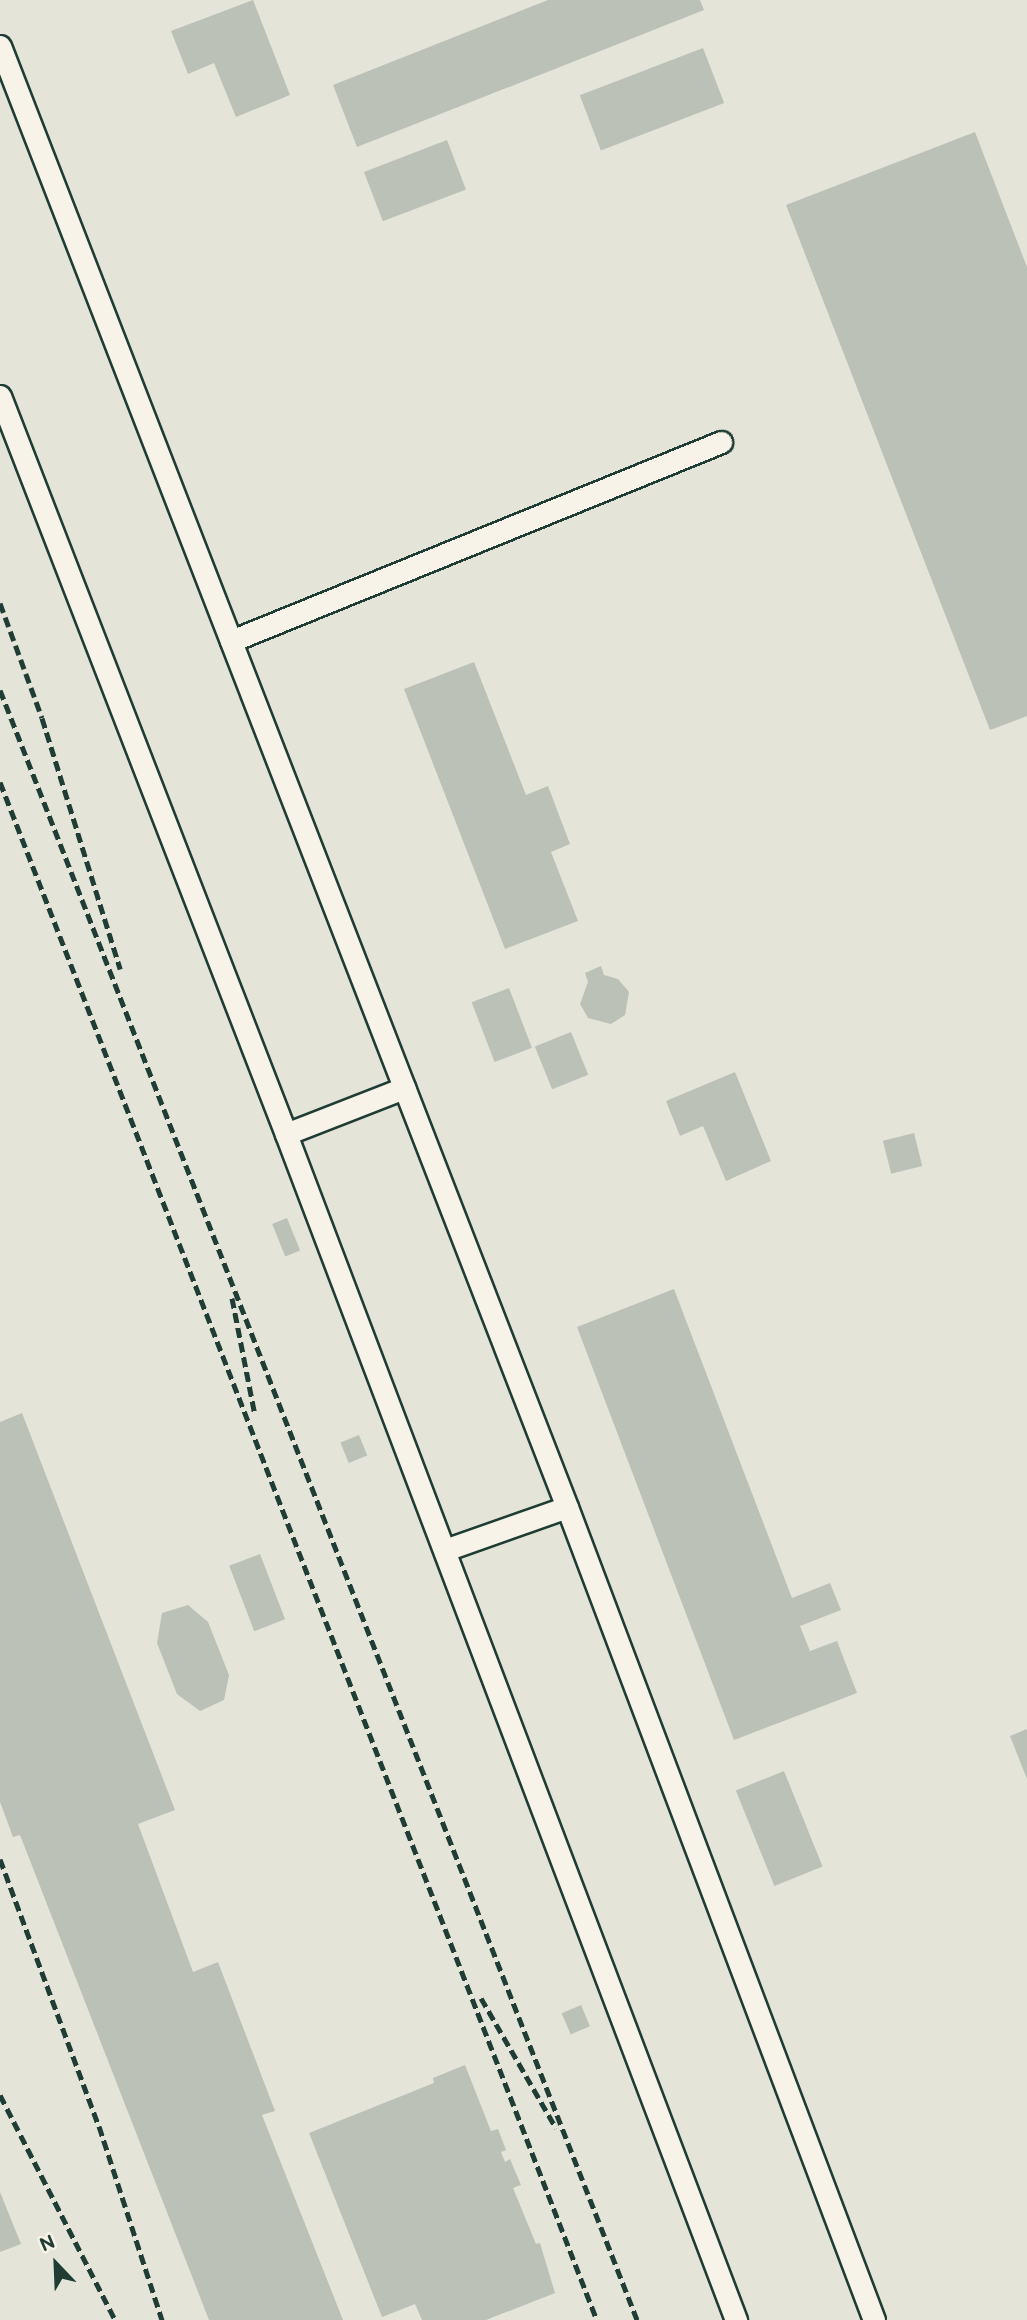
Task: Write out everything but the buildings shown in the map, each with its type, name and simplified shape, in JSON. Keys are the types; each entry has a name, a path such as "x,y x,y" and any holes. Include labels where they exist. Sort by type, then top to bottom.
{"lane":[{"path":"0,46 566,1507 874,2320"},
{"path":"0,396 286,1134 736,2320"},
{"path":"231,641 721,442"},
{"path":"286,1134 404,1088"},
{"path":"444,1550 566,1507"}],"shaded area":[{"path":"0,0 1027,0 1027,2320 0,2320"}],"railway":[{"path":"0,603 42,718 120,969"},
{"path":"0,690 637,2320"},
{"path":"0,782 597,2320"},
{"path":"232,1298 255,1415"},
{"path":"0,1859 99,2126 162,2320"},
{"path":"481,1998 556,2128"},
{"path":"0,2095 115,2320"}]}
